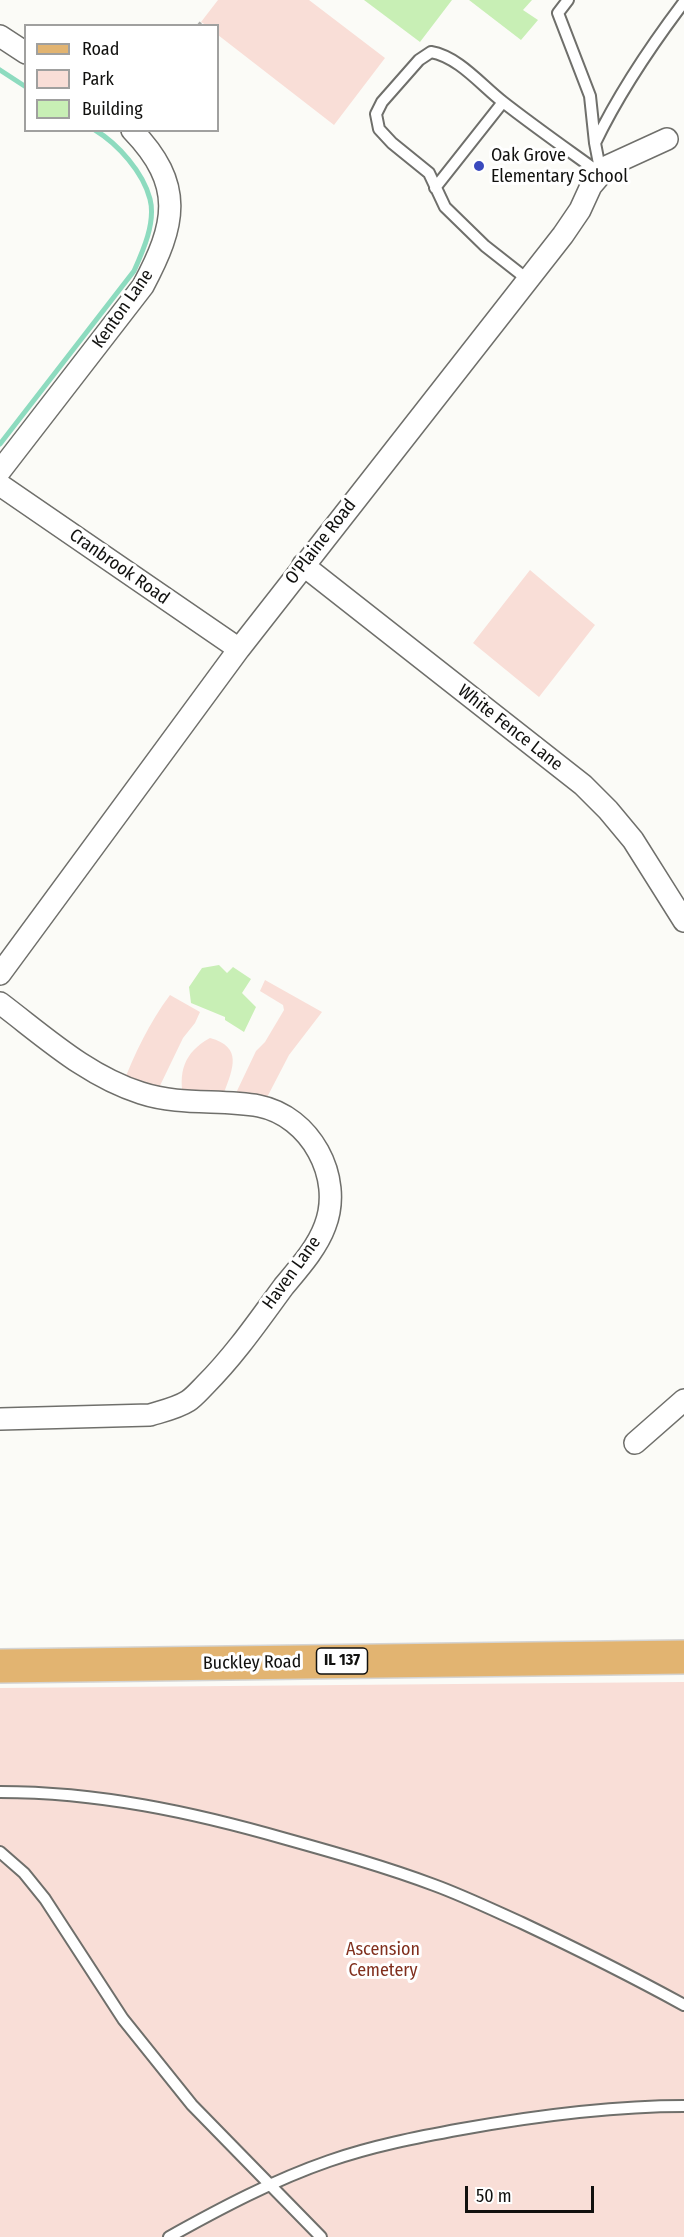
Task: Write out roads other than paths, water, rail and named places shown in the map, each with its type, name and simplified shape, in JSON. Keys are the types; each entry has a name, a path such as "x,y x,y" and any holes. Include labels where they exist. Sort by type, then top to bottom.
{"main road":[{"name":"Buckley Road","path":"0,1666 684,1657"}],"street":[{"path":"0,36 24,52"},
{"name":"Kenton Lane","path":"0,471 143,286 158,259 168,231 170,198 162,169 134,132"},
{"name":"O'Plaine Road","path":"0,974 239,649 563,235 580,210 591,186 608,166 667,139"},
{"name":"Cranbrook Road","path":"0,485 239,649"},
{"name":"White Fence Lane","path":"303,565 583,785 633,840 684,921"},
{"name":"Haven Lane","path":"0,1004 83,1066 142,1094 192,1103 260,1106 278,1112 318,1148 325,1162 330,1202 326,1226 313,1249 221,1369 189,1400 171,1409 150,1415 0,1419"},
{"path":"635,1443 684,1400"}],"lane":[{"path":"568,0 558,13 590,96 601,174"},
{"path":"595,143 619,96 684,2"},
{"path":"527,279 485,246 445,207 429,173 379,129 376,114 382,102 419,60 430,52 441,54 601,174"},
{"path":"435,188 502,102"},
{"path":"0,1792 66,1795 149,1805 230,1823 339,1854 400,1873 472,1900 594,1957 684,2005"},
{"path":"0,1852 24,1873 45,1899 123,2019 192,2105 321,2237"},
{"path":"169,2237 214,2212 269,2186 329,2161 372,2148 507,2121 607,2109 684,2106"}],"waterway":[{"path":"0,70 24,86"},
{"path":"0,444 134,271 148,236 151,208 147,189 136,169 121,151 98,132"}],"place":[{"name":"Oak Grove Elementary School","path":"479,166"}],"park label":[{"name":"Ascension Cemetery","path":"383,1960"}]}
